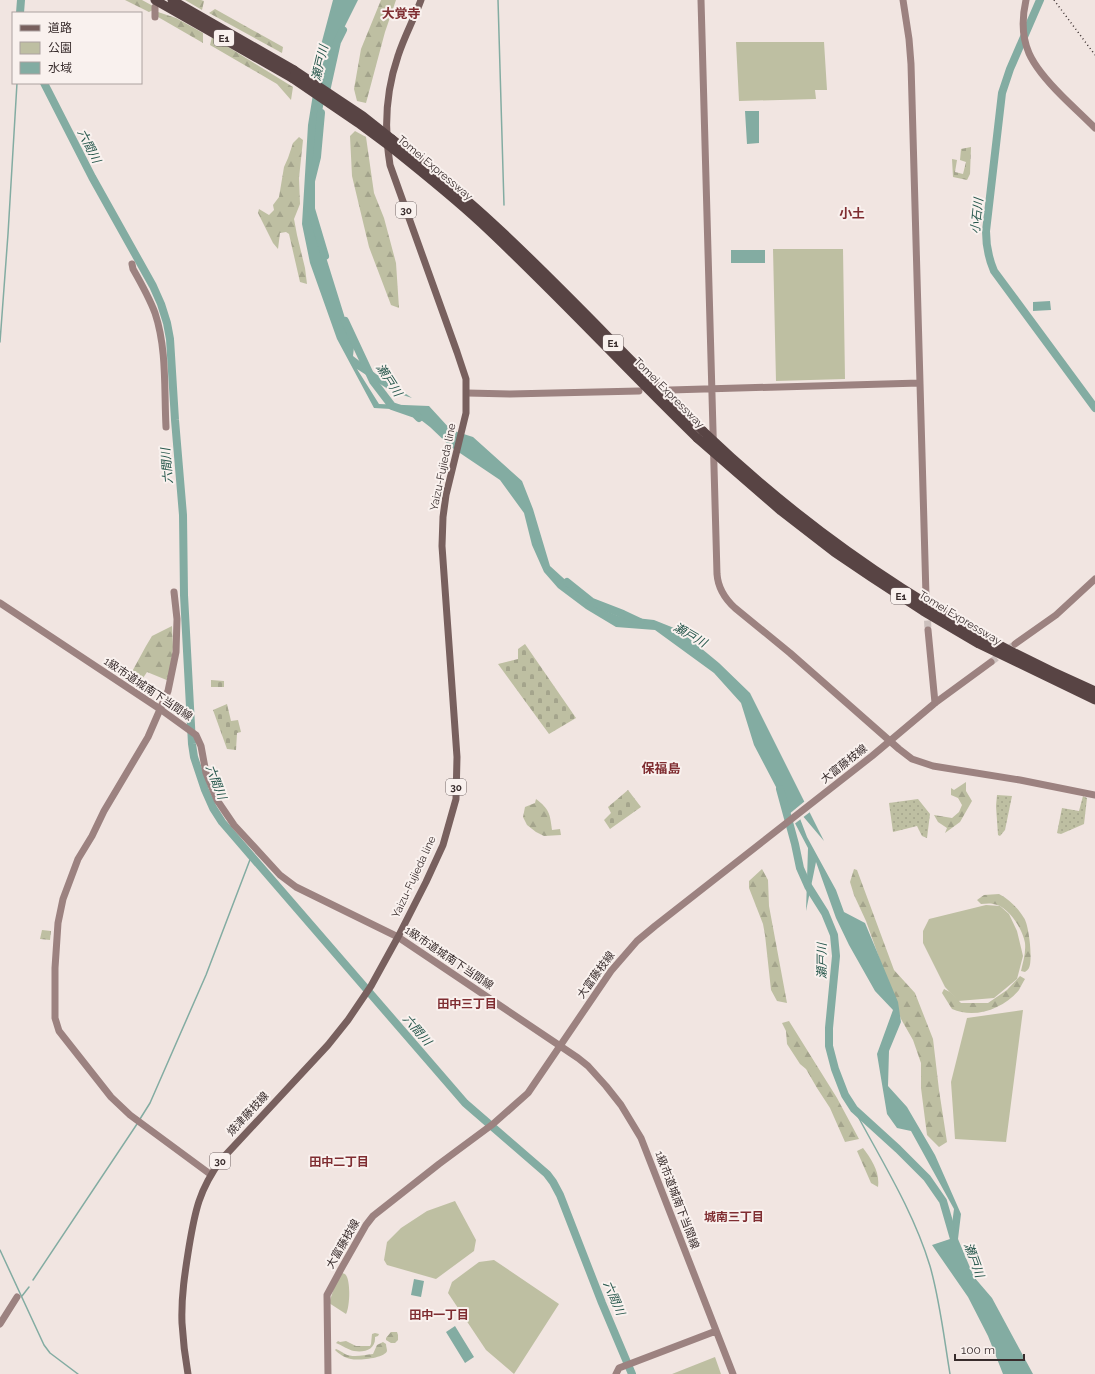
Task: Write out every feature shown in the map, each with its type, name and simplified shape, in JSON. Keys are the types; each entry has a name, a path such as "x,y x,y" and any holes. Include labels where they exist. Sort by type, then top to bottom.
{"highway":[{"name":"Tomei Expressway","path":"172,0 293,74 429,177 522,257 700,435 781,511 834,552 949,626 994,652 1095,700"},
{"name":"Tomei Expressway","path":"155,4 293,74"},
{"name":"Tomei Expressway","path":"700,435 800,516 877,572 926,603 983,636 1023,657 1095,691"}],"main road":[{"name":"Yaizu-Fujieda line","path":"370,986 398,937 438,858 456,799 457,755 443,569 443,517 446,495 465,419 467,393 466,379 390,165 387,151 386,122 392,77 398,55 421,0"},
{"name":"焼津藤枝線","path":"188,1374 182,1322 184,1277 199,1199 210,1174 221,1160 328,1045 348,1020 370,986"}],"street":[{"path":"701,0 717,574 721,591 729,603 790,653 904,754 932,766 1020,780 1095,795"},
{"path":"903,0 911,64 926,596"},
{"path":"1026,0 1023,13 1023,28 1026,47 1033,63 1044,78 1095,128"},
{"path":"155,4 155,17"},
{"path":"132,264 149,297 160,330 166,427"},
{"path":"670,390 920,383"},
{"path":"467,393 510,394 639,391"},
{"path":"1015,644 1056,615 1095,579"},
{"path":"174,592 177,618 176,652 168,691 148,737 104,811 92,836 78,859 60,909 55,968 55,1010 59,1031 111,1097 142,1125 210,1174"},
{"name":"1級市道城南下当間線","path":"0,603 160,709 196,735 206,773 217,800 234,825 280,875 296,887 398,937 588,1066 621,1105 640,1138 733,1374"},
{"path":"928,630 935,703"},
{"name":"大富藤枝線","path":"328,1374 327,1295 366,1225 373,1216 490,1126 528,1094 611,971 637,941 872,756 935,703 991,662"},
{"path":"0,1324 17,1298"},
{"path":"0,1310 6,1314"},
{"path":"616,1374 621,1368 630,1364 716,1331"}],"green space":[{"path":"125,0 142,0 153,6 153,10 149,12"},
{"path":"185,0 204,1 202,10"},
{"path":"381,0 396,0 385,32 366,103 357,101 354,89 361,49"},
{"path":"215,9 283,47 282,53 209,13"},
{"path":"158,12 176,18 203,33 203,43 158,17"},
{"path":"212,37 293,87 291,100 277,84 210,45"},
{"path":"736,42 824,42 827,90 815,90 816,99 739,101"},
{"path":"355,131 366,137 374,193 384,218 396,263 399,308 391,305 369,247 352,176 350,136"},
{"path":"299,137 303,140 299,178 300,204 294,219 307,284 300,282 289,234 286,232 280,233 278,249 273,243 258,213 259,209 269,215 274,210 273,205 279,197 284,167 293,143"},
{"path":"971,147 970,174 967,180 953,177 952,159 957,160 955,172 963,174 966,162 960,160 961,149"},
{"path":"773,249 843,249 845,379 776,381"},
{"path":"172,626 173,647 169,681 147,672 137,687 128,679 146,646 152,636"},
{"path":"525,644 576,718 549,734 498,664 518,659 518,649"},
{"path":"211,680 224,681 224,687 211,687"},
{"path":"227,704 231,721 238,720 241,732 237,733 236,750 227,749 213,710"},
{"path":"966,782 966,791 972,801 960,822 945,833 947,828 938,822 934,815 952,818 959,812 962,805 958,798 951,795 951,788 954,790"},
{"path":"628,790 641,807 610,829 604,820 611,813 608,807"},
{"path":"997,795 1012,796 1005,830 1000,836 998,835 996,806"},
{"path":"1083,796 1087,798 1084,824 1061,834 1057,833 1062,808 1079,811"},
{"path":"536,799 548,812 552,830 560,829 561,835 544,836 527,825 523,817 525,807 535,803"},
{"path":"918,799 930,814 927,838 922,836 917,826 893,832 889,803"},
{"path":"762,869 768,880 769,906 787,1003 777,1001 771,990 763,924 749,888 749,881"},
{"path":"854,869 857,870 894,970 915,993 933,1039 947,1142 939,1147 927,1135 921,1088 921,1063 913,1040 901,1019 866,921 854,895 850,882"},
{"path":"999,894 1013,904 1022,914 1026,922 1031,957 1029,968 1025,972 1021,971 1025,954 1024,938 1014,919 999,905 981,904 977,900 984,895"},
{"path":"986,905 1000,906 1009,914 1017,931 1023,956 1017,979 994,998 958,1001 945,987 923,943 923,931 929,919"},
{"path":"42,930 51,931 50,940 40,939"},
{"path":"1020,976 1025,979 1019,990 1012,997 997,1007 979,1012 961,1012 952,1009 942,993 944,989 950,992 961,1003 988,1003 1007,990"},
{"path":"1023,1010 1006,1142 955,1139 951,1082 967,1018"},
{"path":"789,1021 837,1098 859,1139 845,1142 830,1108 806,1069 800,1064 787,1044 786,1031 782,1023"},
{"path":"863,1148 877,1171 878,1187 871,1183 857,1151"},
{"path":"455,1201 476,1240 474,1251 436,1279 387,1265 384,1260 387,1242 401,1228 427,1211"},
{"path":"494,1260 559,1304 514,1374 486,1350 448,1293 452,1282 479,1262"},
{"path":"342,1273 347,1277 349,1287 346,1314 329,1303 334,1288"},
{"path":"391,1332 397,1332 398,1340 395,1343 391,1343 386,1340"},
{"path":"372,1334 379,1334 375,1337 374,1345 366,1351 352,1350 336,1343 338,1341 346,1341 356,1346 370,1346"},
{"path":"383,1342 386,1344 387,1351 385,1353 359,1360 342,1356 335,1350 339,1350 351,1356 373,1354 377,1345"},
{"path":"715,1357 721,1374 672,1374"}],"water":[{"path":"333,0 358,0 337,42 331,63 315,150 311,181 311,209 354,347 353,356 376,374 412,398 391,391 357,369 379,404 429,406 451,430 473,437 522,481 533,509 550,566 594,606 618,616 654,620 679,630 719,663 750,693 824,841 796,808 807,837 836,890 844,912 865,923 898,1002 901,1022 889,1051 888,1086 907,1107 935,1155 961,1214 958,1239 974,1277 992,1298 1033,1374 1003,1374 988,1336 968,1297 932,1245 950,1239 954,1209 911,1131 897,1128 887,1114 877,1054 893,1010 875,991 849,945 836,918 816,862 806,911 808,848 754,745 741,703 714,673 655,630 616,627 586,609 558,588 544,572 532,545 524,513 500,480 451,447 430,427 408,410 374,408 337,339 310,263 302,224 308,125 321,45"},
{"path":"745,111 759,111 759,143 747,144"},
{"path":"731,250 765,250 765,263 731,263"},
{"path":"1050,301 1051,310 1033,311 1033,302"},
{"path":"414,1279 424,1281 421,1297 411,1295"},
{"path":"455,1326 474,1357 465,1363 446,1332"}],"pier":[{"path":"805,801 810,812 793,825 788,815"}],"waterway":[{"name":"六間川","path":"20,12 21,0"},
{"path":"498,0 504,205"},
{"name":"小石川","path":"1040,0 1010,69 1002,93 986,231 987,246 994,271 1095,408"},
{"name":"瀬戸川","path":"325,96 337,42 343,30"},
{"path":"0,342 17,84"},
{"name":"六間川","path":"45,84 92,177 153,286 167,323 170,339 183,515 184,595 192,744 194,757 205,790 213,808 222,822 465,1103 547,1174 553,1182 560,1195 602,1303 632,1374"},
{"name":"瀬戸川","path":"321,113 317,157 311,181 311,209 325,256"},
{"name":"瀬戸川","path":"345,321 373,381 392,406 415,414 419,418"},
{"name":"瀬戸川","path":"567,582 592,602 640,622"},
{"name":"瀬戸川","path":"780,789 800,868 808,886 825,913 834,935 836,956 829,1028 829,1046 835,1069 845,1095 854,1109 927,1178 943,1201 954,1239"},
{"path":"140,1119 150,1103 206,975 251,857"},
{"path":"854,1109 906,1205 923,1245 930,1266 942,1320 950,1374"},
{"path":"33,1280 137,1124"},
{"path":"0,1250 44,1345 50,1353 78,1374"},
{"path":"22,1296 29,1287"}],"tunnel":[{"path":"927,610 928,630"},
{"path":"991,662 1015,644"}],"railway":[{"path":"1054,0 1095,55"}],"district":[{"name":"大覚寺","path":"401,13"},
{"name":"小土","path":"852,213"},
{"name":"保福島","path":"661,768"},
{"name":"田中三丁目","path":"467,1004"},
{"name":"田中二丁目","path":"339,1162"},
{"name":"城南三丁目","path":"734,1217"},
{"name":"田中一丁目","path":"439,1315"}]}
